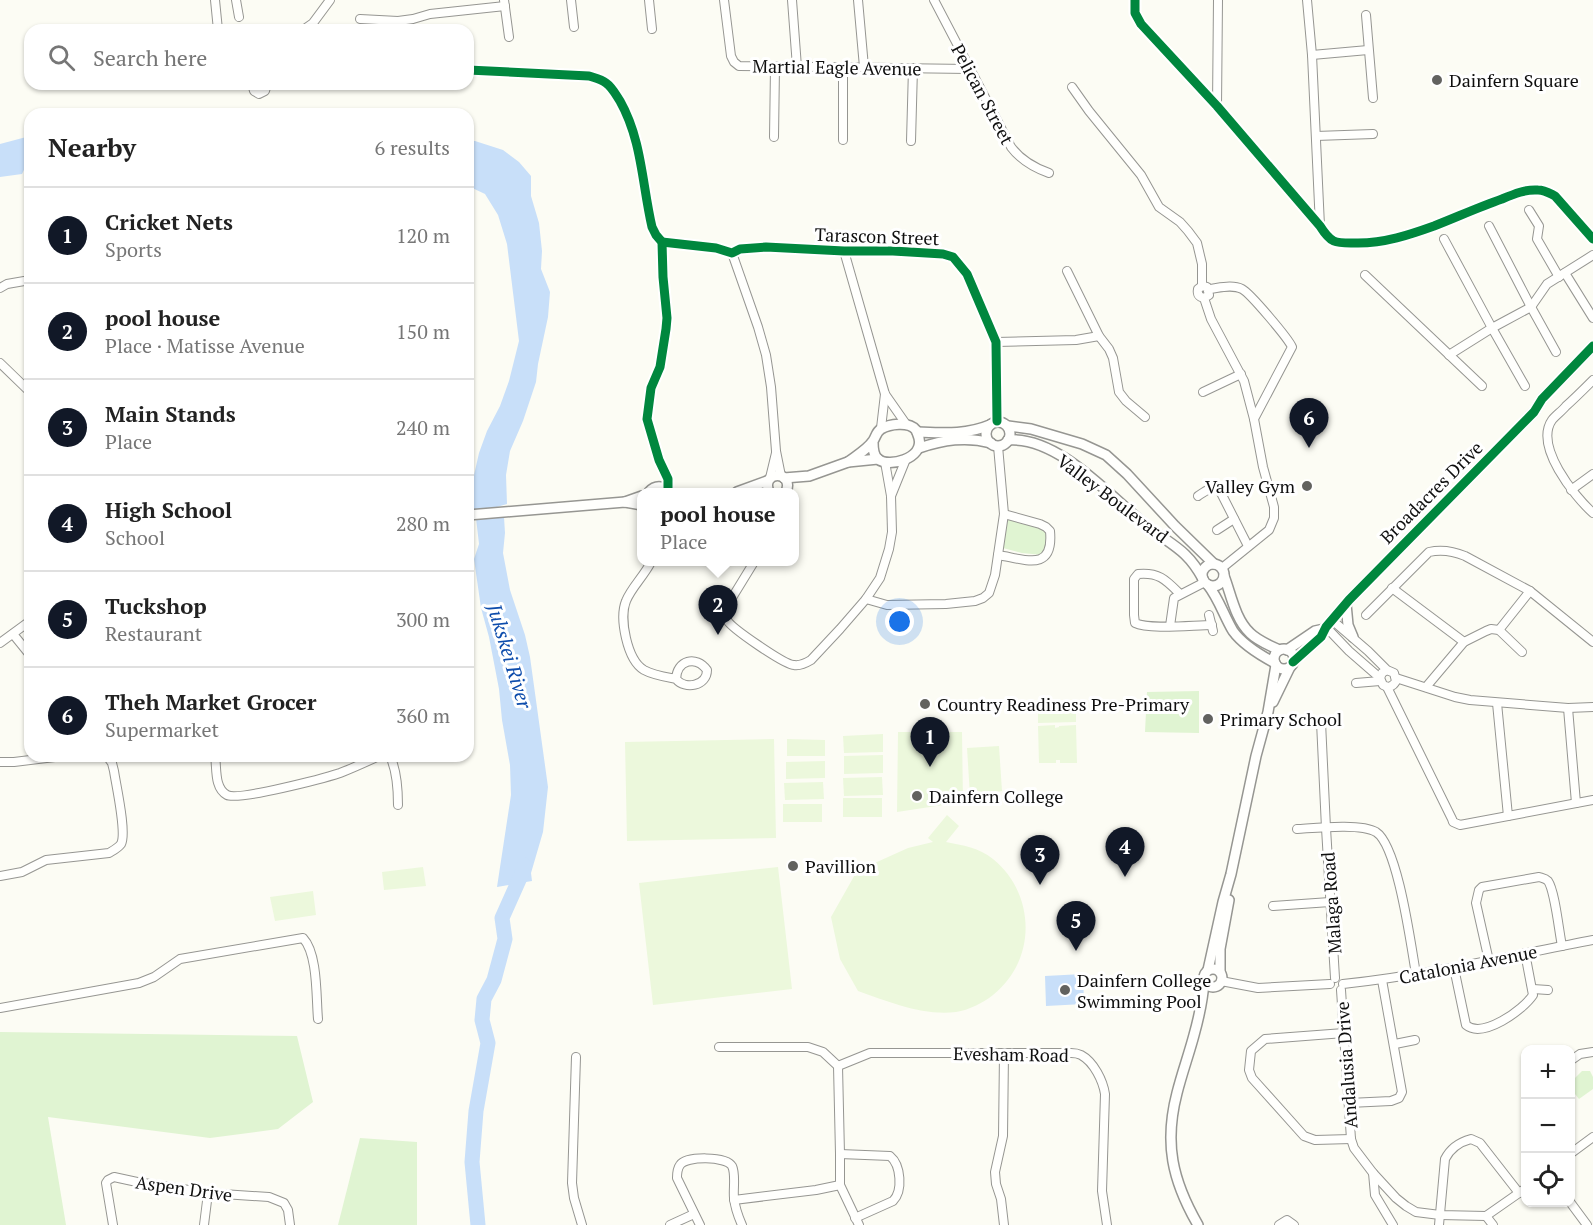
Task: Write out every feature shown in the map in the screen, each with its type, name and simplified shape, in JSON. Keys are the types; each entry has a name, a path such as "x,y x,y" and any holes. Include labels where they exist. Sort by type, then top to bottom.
{"street":[{"path":"215,0 217,24"},
{"path":"236,0 239,17"},
{"path":"312,24 330,0"},
{"path":"572,0 574,27"},
{"path":"649,0 652,29"},
{"name":"Martial Eagle Avenue","path":"724,0 730,56 739,66 969,69"},
{"path":"792,0 797,67"},
{"path":"858,0 864,68"},
{"name":"Pelican Street","path":"933,0 1011,147 1026,162 1049,173"},
{"path":"1135,0 1135,13 1141,24 1217,106 1327,237 1338,243 1392,240 1520,192 1536,190 1547,191 1555,196 1593,239"},
{"path":"1217,106 1218,0"},
{"path":"1301,0 1307,0 1312,55 1320,226"},
{"path":"360,19 398,21 504,3 509,38"},
{"path":"1366,15 1373,98"},
{"path":"1312,55 1368,50"},
{"path":"774,137 775,67"},
{"path":"843,68 843,140"},
{"path":"911,141 913,68"},
{"path":"474,70 598,78 608,84 625,109 634,132 642,164 652,227 662,242 666,329 660,367 651,388 647,419 651,437 668,479 669,488"},
{"path":"1072,87 1141,175 1159,207 1180,222 1197,243 1209,295 1204,298 1210,319 1241,374 1254,418 1265,476 1274,507 1274,518 1269,530 1220,569 1219,585 1205,582 1173,600 1170,626"},
{"path":"1316,136 1373,134"},
{"path":"1529,210 1539,226 1538,241 1593,318"},
{"path":"1489,226 1556,352"},
{"path":"1444,239 1525,386"},
{"name":"Tarascon Street","path":"662,242 704,246 732,254 744,249 766,247 953,256 968,274 996,342 994,423"},
{"path":"844,251 885,394 906,424"},
{"path":"732,254 766,355 776,451 783,477 787,481 787,488"},
{"path":"1449,355 1531,307 1547,284 1593,255"},
{"path":"1067,271 1099,336 1113,358 1119,392 1145,417"},
{"path":"1365,275 1482,386"},
{"path":"0,288 7,284 24,281"},
{"path":"1206,288 1230,287 1245,290 1291,343 1291,351 1254,418"},
{"path":"996,342 1076,340 1099,336"},
{"name":"Broadacres Drive","path":"1268,712 1292,665 1321,638 1327,626 1346,604 1534,412 1542,399 1593,346"},
{"name":"Broadacres Drive","path":"1534,412 1544,406 1593,356"},
{"path":"0,363 24,386"},
{"path":"1203,392 1241,374"},
{"path":"1593,380 1552,420 1547,443 1550,454 1571,490 1593,513"},
{"path":"848,462 873,442 881,428 885,394"},
{"path":"917,432 944,434 974,431 1001,422 1008,426 1010,433 1005,443 994,444 962,439 919,448"},
{"path":"866,599 887,605 946,604 975,601 989,593 993,584 1004,514 994,444 986,436 986,432 994,423"},
{"path":"791,488 808,476 848,462 906,459 914,455 919,448 917,432 910,425 898,424 881,428"},
{"name":"Valley Boulevard","path":"1008,426 1030,429 1082,444 1106,455 1134,480 1175,526 1220,569 1245,627 1255,636 1283,650"},
{"name":"Valley Boulevard","path":"1008,440 1031,442 1068,460 1146,525 1177,546 1187,555 1215,594 1235,633 1248,646 1275,664"},
{"path":"751,566 727,606 726,616 732,625 783,661 796,666 812,660 866,599 880,578 889,549 892,525 891,496 881,460 874,454 873,442"},
{"path":"767,488 766,485 776,451"},
{"path":"891,496 906,459"},
{"path":"653,488 663,470"},
{"path":"1571,490 1593,474"},
{"path":"747,488 777,475 783,477 808,476"},
{"path":"1198,496 1212,488 1217,488 1248,546"},
{"path":"625,502 637,498"},
{"path":"474,514 625,502 637,504"},
{"path":"998,555 1034,562 1044,557 1049,544 1050,531 1044,525 1004,514"},
{"path":"1217,530 1234,519"},
{"path":"1163,538 1175,526"},
{"path":"1366,615 1429,552 1455,552 1530,591 1593,642"},
{"path":"1205,582 1202,572 1204,568 1210,564 1220,569"},
{"path":"649,566 626,599 624,626 631,653 640,667 645,671 676,680"},
{"path":"1180,594 1165,579 1150,573 1138,574 1134,579 1136,623 1151,626 1212,628 1209,615"},
{"path":"1392,588 1464,642"},
{"path":"1499,630 1530,591"},
{"path":"1346,604 1348,625 1355,639"},
{"path":"0,643 24,626"},
{"path":"1327,626 1355,639 1387,670 1394,673 1395,684 1388,687"},
{"path":"1327,626 1349,651 1380,679 1383,685 1388,687 1454,822 1460,825 1593,800"},
{"name":"Broadacres Drive","path":"1198,1225 1179,1188 1171,1150 1171,1129 1177,1093 1203,997 1204,974 1208,970 1268,712 1275,654 1327,626"},
{"path":"1426,687 1464,642 1491,629 1499,630 1522,652"},
{"path":"13,634 24,648"},
{"path":"1248,646 1255,636"},
{"path":"1349,651 1355,639"},
{"path":"1275,664 1284,669 1292,665 1292,653 1283,650"},
{"path":"1380,679 1382,673 1387,670"},
{"path":"1396,678 1455,697 1497,703 1568,708 1593,707"},
{"path":"1356,683 1380,679"},
{"path":"1497,703 1508,816"},
{"path":"1568,708 1576,803"},
{"name":"Malaga Road","path":"1321,722 1333,981"},
{"path":"0,762 24,761"},
{"path":"0,876 22,872 46,860 109,853 116,849 123,838 123,826 111,762"},
{"path":"216,762 218,783 228,796 271,790 318,779 340,773 365,762"},
{"path":"392,762 397,782 398,805"},
{"path":"1326,828 1366,828 1378,834 1383,841 1398,875 1416,974"},
{"name":"Malaga Road","path":"1297,829 1326,828"},
{"name":"Broadacres Drive","path":"1218,980 1231,874"},
{"path":"1489,961 1476,903 1482,887 1543,878 1548,882 1552,893 1562,946"},
{"path":"1273,906 1330,902"},
{"path":"0,1008 139,983 154,977 180,959 303,938 314,963 318,1019"},
{"name":"Catalonia Avenue","path":"1342,987 1454,968 1593,940"},
{"path":"1454,968 1464,1022 1473,1029 1496,1025 1531,999 1533,995 1525,953"},
{"path":"1208,970 1214,969 1218,980"},
{"path":"1203,997 1218,980"},
{"path":"1204,981 1208,986 1218,980 1258,988 1333,981 1333,990 1338,991 1342,987"},
{"path":"1349,1103 1391,1101 1401,1096 1402,1085 1382,980"},
{"name":"Andalusia Drive","path":"1342,987 1351,1139 1354,1148 1373,1173 1406,1206 1416,1212 1486,1216"},
{"path":"1533,989 1548,990"},
{"path":"1344,1033 1265,1039 1251,1051 1249,1070 1252,1078 1304,1136 1315,1140 1351,1139"},
{"path":"1395,1044 1415,1040"},
{"path":"720,1047 808,1047 822,1052 838,1066 840,1185 857,1221 897,1197 898,1171 890,1156 840,1154"},
{"path":"1575,1058 1580,1054 1593,1052"},
{"name":"Evesham Road","path":"838,1066 870,1053 1071,1053 1080,1055 1090,1064 1104,1087 1102,1191 1107,1225"},
{"path":"1004,1053 1003,1136 995,1172 1004,1225"},
{"path":"576,1057 572,1183 582,1225"},
{"path":"1575,1151 1593,1137"},
{"path":"1439,1225 1446,1156 1455,1147 1469,1140 1478,1141 1521,1190"},
{"path":"700,1225 677,1178 679,1165 688,1159 718,1159 728,1162 733,1171 734,1200 742,1225"},
{"path":"1373,1173 1375,1195 1393,1225"},
{"name":"Aspen Drive","path":"113,1225 106,1189 106,1183 111,1177 208,1193 269,1197 284,1203 288,1210 290,1225"},
{"path":"734,1200 840,1185"},
{"path":"1493,1225 1486,1216 1521,1192"},
{"path":"204,1225 208,1193"},
{"path":"1573,1207 1587,1225"},
{"path":"670,1225 694,1214"},
{"path":"1279,1225 1287,1220 1294,1225"}],"green space":[{"path":"1008,518 1025,519 1049,531 1048,545 1042,555 1003,548"},
{"path":"1199,691 1199,733 1145,732 1147,692"},
{"path":"1076,704 1076,722 1038,723 1038,705"},
{"path":"1055,725 1055,728 1076,725 1077,763 1060,763 1060,760 1056,760 1056,763 1039,763 1038,726"},
{"path":"898,732 962,732 963,802 897,812"},
{"path":"883,734 883,752 844,753 843,736"},
{"path":"774,739 776,838 627,841 625,742"},
{"path":"787,739 825,740 825,756 787,756"},
{"path":"999,746 1002,791 970,796 967,748"},
{"path":"883,755 883,773 844,774 844,756"},
{"path":"825,761 825,778 786,779 786,762"},
{"path":"882,777 883,795 844,796 843,778"},
{"path":"823,782 824,799 785,800 784,783"},
{"path":"843,798 882,798 882,817 843,817"},
{"path":"783,804 822,804 822,822 783,822"},
{"path":"947,815 959,826 946,842 982,852 1007,873 1017,890 1026,927 1024,946 1018,964 1007,981 993,995 976,1006 944,1013 906,1007 858,991 840,959 831,917 857,871 908,848 933,842 928,838"},
{"path":"423,867 426,886 384,890 382,872"},
{"path":"778,867 792,989 653,1005 639,883"},
{"path":"313,891 316,915 275,921 270,897"},
{"path":"0,1032 297,1036 313,1102 278,1129 210,1138 48,1117 66,1225 0,1225"},
{"path":"1582,1071 1590,1071 1593,1077 1593,1089 1579,1099 1575,1094 1575,1078"},
{"path":"360,1138 417,1142 417,1225 338,1225"}],"water":[{"path":"24,138 22,174 0,177 0,144"},
{"path":"474,141 503,150 519,162 531,176 531,196 539,223 541,269 550,292 548,317 536,382 510,451 506,475 507,504 474,514 474,475 479,453 509,381 519,341 507,244 498,215 485,194 474,189"},
{"path":"504,517 503,553 510,590 530,657 548,787 543,832 531,873 532,881 497,887 511,795 510,765 499,689 481,608 474,559 479,544 476,518"},
{"name":"Dainfern College Swimming Pool","path":"1083,974 1084,1004 1046,1006 1045,976"}],"waterway":[{"name":"Jukskei River","path":"478,1225 472,1162 476,1111 488,1043 482,1020 484,999 494,980 505,939 502,918 524,865"}],"cycle path":[{"path":"1135,0 1135,13 1141,24 1217,106 1331,240 1339,243 1358,243 1397,238 1524,191 1534,190 1545,191 1555,196 1593,239"},
{"path":"474,70 589,76 602,80 610,87 627,116 637,147 652,227 662,242 667,318 660,367 651,388 647,419 659,460 668,479 668,488"},
{"path":"662,242 716,248 732,253 740,249 766,247 893,251 943,254 953,257 967,274 996,342 997,421"},
{"path":"1293,662 1321,637 1326,627 1349,600 1534,412 1542,399 1593,346"}],"place":[{"name":"Dainfern Square","path":"1437,80"},
{"name":"Theh Market Grocer","path":"1309,448"},
{"name":"Valley Gym","path":"1307,486"},
{"name":"pool house","path":"718,635"},
{"name":"Country Readiness Pre-Primary","path":"925,704"},
{"name":"Primary School","path":"1208,719"},
{"name":"Cricket Nets","path":"930,767"},
{"name":"Dainfern College","path":"917,796"},
{"name":"Pavillion","path":"793,866"},
{"name":"High School","path":"1125,877"},
{"name":"Main Stands","path":"1040,885"},
{"name":"Tuckshop","path":"1076,951"},
{"name":"Dainfern College Swimming Pool","path":"1065,990"}]}
